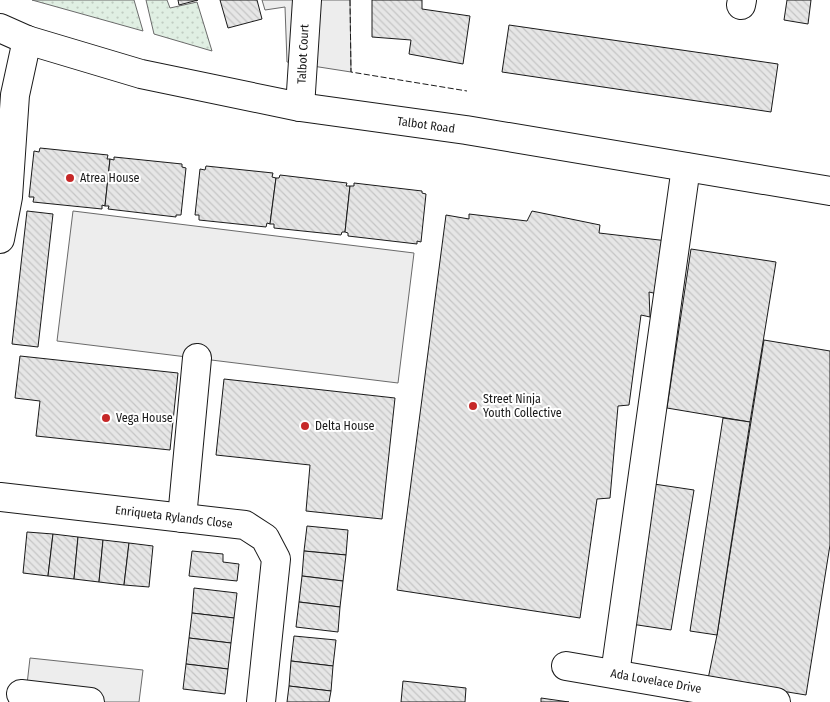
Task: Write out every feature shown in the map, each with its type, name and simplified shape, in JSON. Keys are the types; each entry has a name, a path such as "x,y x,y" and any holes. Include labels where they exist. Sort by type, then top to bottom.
{"main road":[{"name":"Talbot Court","path":"300,107 307,0"},
{"name":"Talbot Road","path":"0,28 27,40 141,74 300,107 466,130 830,191"},
{"name":"Talbot Road","path":"0,40 27,40"},
{"path":"0,239 8,197 15,95 27,40"},
{"path":"615,674 686,167"},
{"path":"182,518 198,358"},
{"name":"Enriqueta Rylands Close","path":"0,497 245,525 265,538 276,559 261,702"},
{"name":"Ada Lovelace Drive","path":"566,666 776,702"},
{"path":"21,694 90,702"}],"green space":[{"path":"32,0 134,0 143,31"},
{"path":"146,0 167,0 170,8 197,2 212,51 154,34"}],"shaded area":[{"path":"262,0 350,0 351,72 287,62 285,7 265,10"},
{"path":"73,211 414,253 398,383 57,341"},
{"path":"30,658 143,670 139,702 25,702"}],"building":[{"path":"178,0 198,0 179,5"},
{"path":"220,0 257,0 262,19 228,28"},
{"path":"372,0 422,0 422,9 470,16 463,64 409,54 411,40 372,37"},
{"path":"787,0 811,0 808,24 784,20"},
{"path":"509,25 778,64 771,112 502,72"},
{"name":"Atrea House","path":"40,148 108,155 107,159 110,159 105,206 102,205 102,209 33,202 34,197 29,197 34,151 39,152"},
{"path":"114,157 182,164 182,167 186,168 181,215 176,215 176,217 108,209 109,206 105,206 110,159 114,160"},
{"path":"206,166 273,173 272,177 276,178 270,224 267,223 266,227 199,220 199,215 195,215 200,169 205,170"},
{"path":"280,175 347,183 346,186 350,186 345,232 342,232 341,235 274,228 274,224 270,224 276,178 279,178"},
{"path":"354,183 422,191 422,193 426,194 421,242 417,241 417,244 348,236 348,233 345,232 350,186 354,186"},
{"path":"27,211 53,214 38,347 12,344"},
{"path":"532,211 600,225 599,233 668,241 662,295 649,292 650,317 641,315 629,405 618,406 610,498 597,499 580,618 397,590 446,215 469,219 469,214 527,221"},
{"path":"691,249 776,262 750,422 667,408"},
{"path":"764,340 830,351 830,545 806,695 708,679 717,635"},
{"name":"Vega House","path":"20,356 178,373 170,450 36,436 40,401 15,398"},
{"name":"Delta House","path":"224,379 395,398 382,519 306,511 310,465 216,455"},
{"path":"723,418 750,422 717,635 690,631"},
{"path":"654,484 694,490 671,630 631,624"},
{"path":"307,526 348,530 346,555 304,551"},
{"path":"27,532 53,534 48,576 23,573"},
{"path":"53,534 78,537 74,579 48,576"},
{"path":"78,537 103,540 99,582 74,579"},
{"path":"103,540 129,543 124,585 99,582"},
{"path":"129,543 153,546 149,587 124,585"},
{"path":"192,551 223,554 223,562 239,564 237,581 189,576"},
{"path":"304,551 346,555 343,581 302,576"},
{"path":"302,576 343,581 340,607 299,602"},
{"path":"194,588 237,593 234,618 192,613"},
{"path":"299,602 340,607 338,632 296,627"},
{"path":"192,613 234,618 231,643 189,638"},
{"path":"294,636 336,640 333,666 291,661"},
{"path":"189,638 231,643 228,669 186,664"},
{"path":"291,661 333,666 331,691 289,686"},
{"path":"186,664 228,669 225,694 183,689"},
{"path":"403,681 466,688 465,702 401,702"},
{"path":"289,686 331,691 329,702 287,702"},
{"path":"541,698 569,702 541,702"}],"fence":[{"path":"350,0 351,72 467,91"}],"place":[{"name":"Atrea House","path":"70,178"},
{"name":"Street Ninja Youth Collective","path":"473,406"},
{"name":"Vega House","path":"106,418"},
{"name":"Delta House","path":"305,426"}]}
